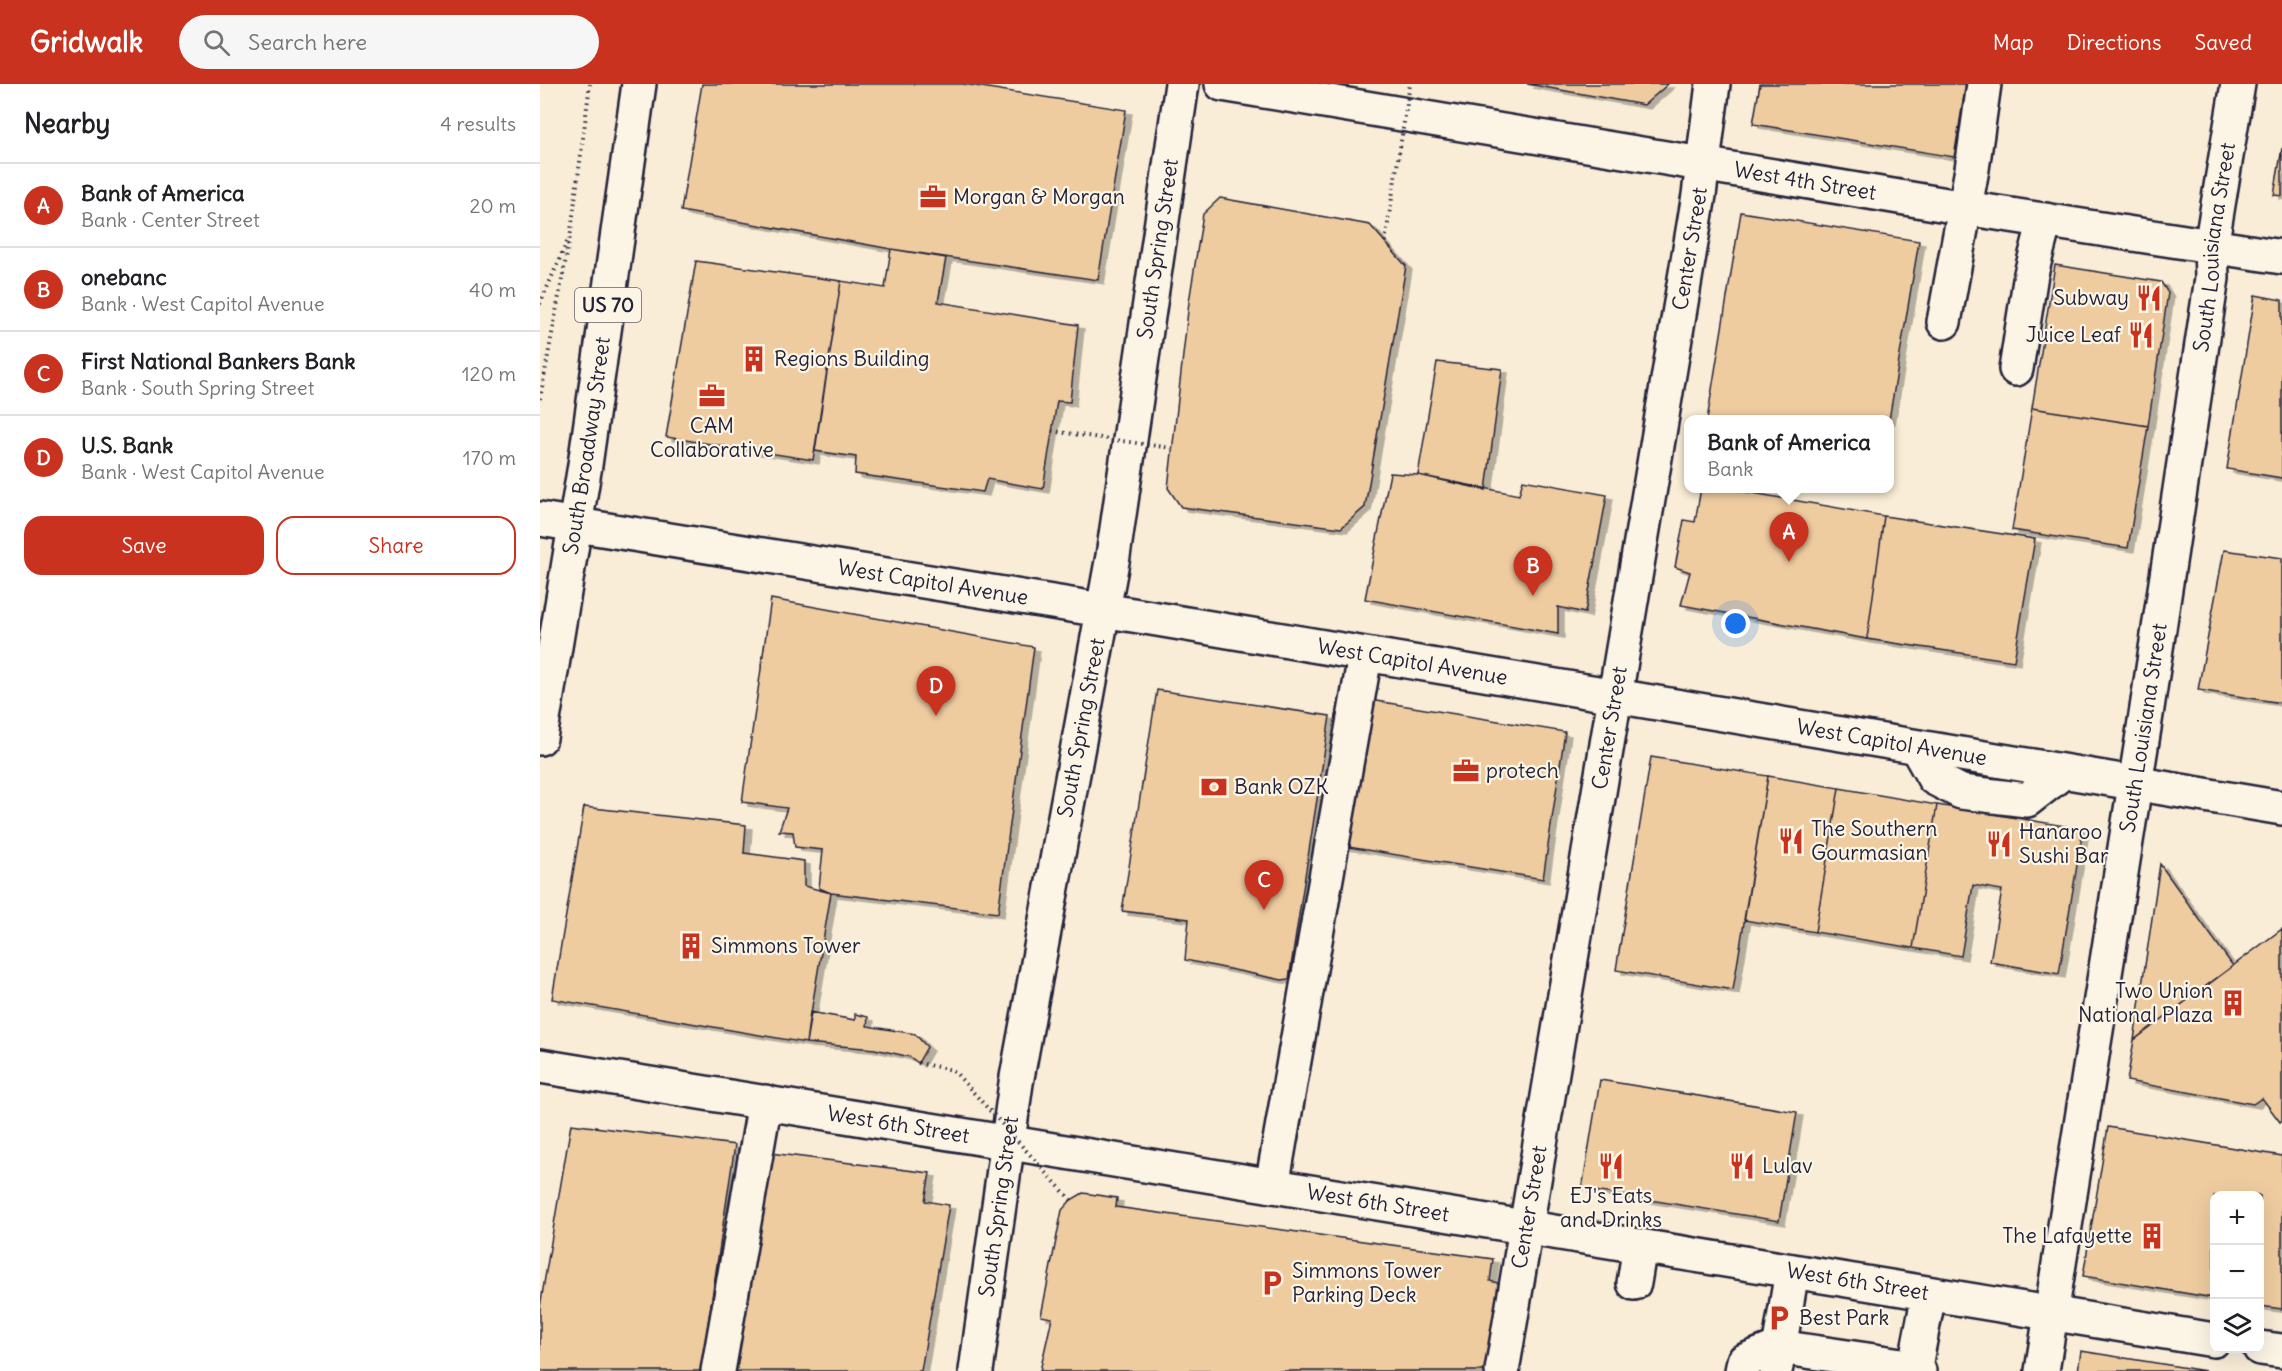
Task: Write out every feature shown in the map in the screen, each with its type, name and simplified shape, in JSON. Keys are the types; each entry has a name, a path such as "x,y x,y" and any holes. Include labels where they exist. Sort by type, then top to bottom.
{"street":[{"name":"South Broadway Street","path":"540,738 576,525 639,84"},
{"name":"South Spring Street","path":"976,1371 1010,1142 1016,1083 1104,611 1182,84"},
{"name":"West 4th Street","path":"1222,84 1965,208 2282,257"},
{"name":"Center Street","path":"1502,1371 1699,195 1713,84"},
{"path":"1944,322 1965,208 1984,84"},
{"name":"South Louisiana Street","path":"2042,1371 2135,784 2212,278 2211,247 2238,84"},
{"path":"2016,369 2031,274 2045,220"},
{"name":"West Capitol Avenue","path":"540,519 2282,808"},
{"path":"1272,1186 1365,656"},
{"name":"West 6th Street","path":"540,1066 2210,1339"},
{"path":"718,1371 765,1102"},
{"path":"1634,1283 1640,1246"},
{"path":"1792,1271 1792,1360"},
{"path":"1742,1371 1744,1361 1792,1360 1916,1370 1929,1294"},
{"path":"2264,1349 2282,1351"}],"path":[{"path":"540,399 571,231 590,84"},
{"path":"1384,242 1410,84"},
{"path":"540,304 571,231"},
{"path":"1052,431 1172,448"},
{"path":"918,1063 953,1070 1071,1200"}],"building":[{"path":"702,84 963,84 1126,110 1098,280 891,249 681,211"},
{"path":"1527,84 1668,84 1644,105"},
{"path":"1760,84 1966,84 1954,157 1753,124"},
{"path":"2282,148 2282,196 2274,195"},
{"path":"1220,198 1370,225 1406,266 1365,507 1341,528 1181,507 1168,488 1189,302 1203,214"},
{"path":"1741,212 1919,241 1890,415 1708,415"},
{"path":"891,249 946,258 938,302 1078,325 1070,402 1057,401 1043,489 987,479 983,492 855,474 856,457 815,451 841,281 885,288"},
{"name":"Regions Building","path":"696,261 841,281 813,460 666,437"},
{"path":"2055,265 2161,282 2168,293 2148,426 2032,408"},
{"path":"2255,295 2282,300 2282,478 2227,469"},
{"path":"1437,362 1502,369 1486,490 1418,475"},
{"path":"2032,408 2148,426 2128,548 2012,530"},
{"path":"1390,473 1418,475 1519,495 1523,480 1607,495 1585,613 1558,607 1558,634 1365,599"},
{"path":"1700,493 1753,493 1884,516 1867,639 1681,605 1690,572 1675,567 1684,520 1695,522"},
{"path":"1884,516 2035,539 2014,661 1867,639"},
{"path":"2224,550 2282,558 2282,703 2198,690"},
{"path":"771,599 1034,647 998,913 831,893 819,888 823,850 795,847 793,832 779,831 787,808 742,802"},
{"path":"1157,690 1330,716 1289,979 1282,980 1185,960 1189,919 1122,911"},
{"path":"1364,699 1565,732 1543,879 1342,846"},
{"path":"1651,757 1768,776 1733,990 1616,970"},
{"path":"1768,776 1839,788 1815,932 1744,920"},
{"path":"1839,788 1937,805 1913,948 1815,932"},
{"path":"1937,805 2083,829 2059,974 1990,962 2002,890 1973,885 1961,956 1913,948"},
{"name":"Simmons Tower","path":"584,807 746,825 744,853 804,861 804,886 831,893 806,1043 552,999"},
{"path":"2160,864 2233,966 2134,1040"},
{"name":"Two Union National Plaza","path":"2282,929 2282,1120 2280,1122 2262,1098 2253,1104 2127,1081 2134,1040"},
{"path":"810,1012 855,1020 855,1014 868,1017 867,1026 915,1034 927,1047 918,1063 910,1057 875,1049 806,1043"},
{"path":"1600,1080 1797,1112 1779,1221 1582,1189"},
{"path":"571,1124 735,1145 701,1371 540,1371 540,1307"},
{"name":"The Lafayette","path":"2108,1127 2282,1156 2282,1309 2264,1307 2264,1191 2210,1191 2210,1297 2083,1276"},
{"path":"770,1153 930,1173 925,1201 949,1205 921,1371 710,1371"},
{"name":"Simmons Tower Parking Deck","path":"1083,1193 1117,1198 1116,1207 1493,1259 1490,1281 1502,1284 1490,1334 1502,1337 1495,1371 1040,1371 1052,1318 1041,1316 1062,1210 1071,1200"},
{"path":"2081,1351 2206,1371 2078,1371"}],"place":[{"name":"Morgan & Morgan","path":"933,197"},
{"name":"Subway","path":"2149,298"},
{"name":"Juice Leaf","path":"2141,335"},
{"name":"Regions Building","path":"754,359"},
{"name":"CAM Collaborative","path":"712,396"},
{"name":"Bank of America","path":"1789,562"},
{"name":"onebanc","path":"1533,596"},
{"name":"U.S. Bank","path":"936,716"},
{"name":"protech","path":"1466,771"},
{"name":"Bank OZK","path":"1214,787"},
{"name":"The Southern Gourmasian","path":"1791,841"},
{"name":"Hanaroo Sushi Bar","path":"1999,844"},
{"name":"First National Bankers Bank","path":"1264,910"},
{"name":"Simmons Tower","path":"691,946"},
{"name":"Two Union National Plaza","path":"2233,1003"},
{"name":"EJ's Eats and Drinks","path":"1611,1166"},
{"name":"Lulav","path":"1742,1166"},
{"name":"The Lafayette","path":"2152,1236"},
{"name":"Simmons Tower Parking Deck","path":"1272,1283"},
{"name":"Best Park","path":"1779,1318"}]}
